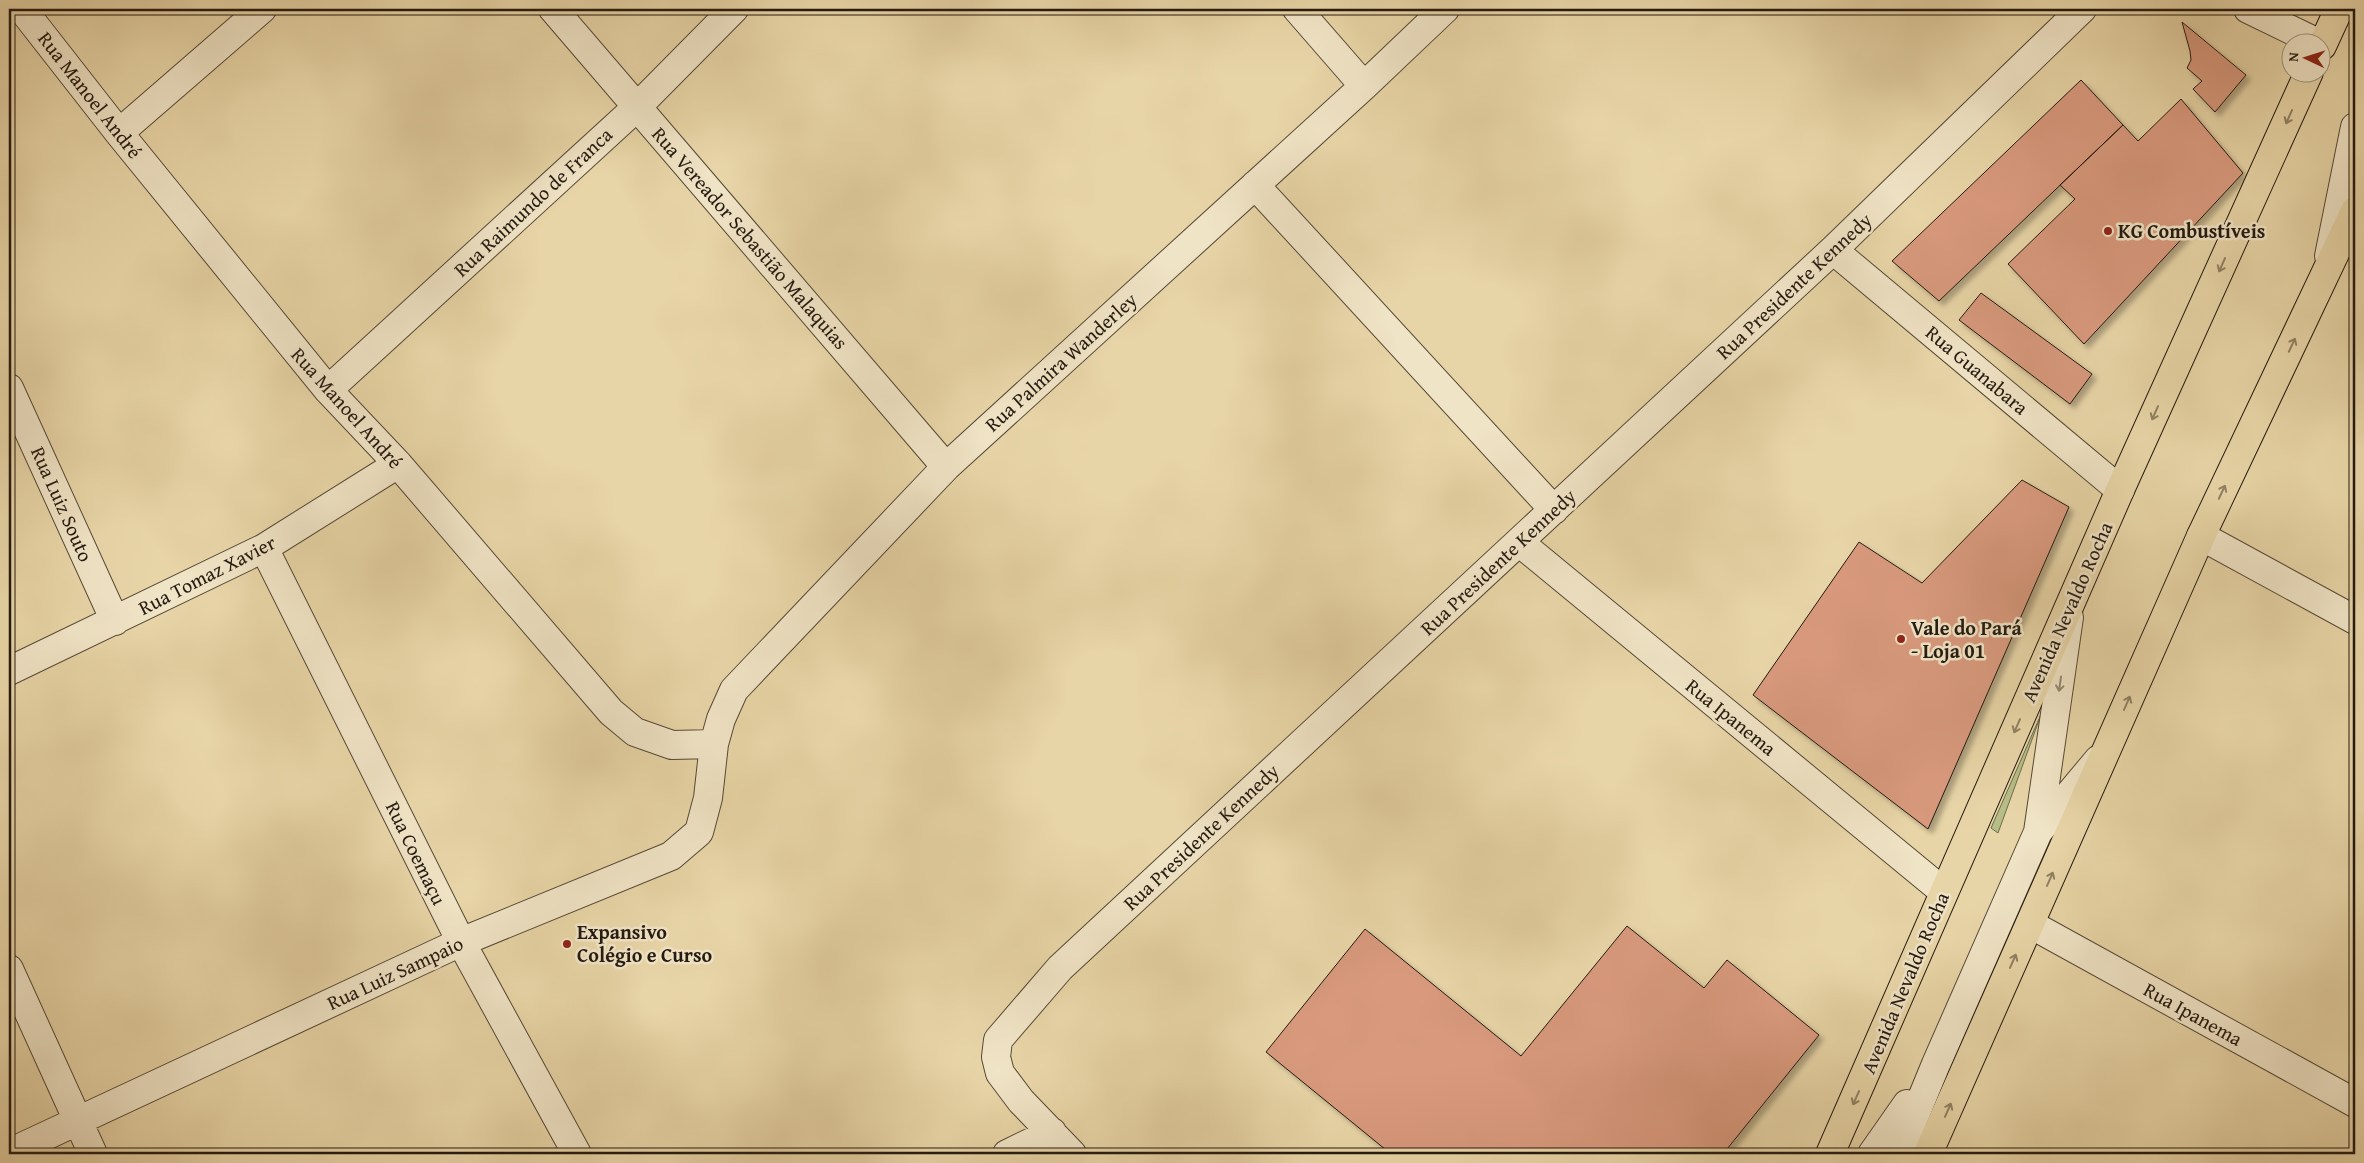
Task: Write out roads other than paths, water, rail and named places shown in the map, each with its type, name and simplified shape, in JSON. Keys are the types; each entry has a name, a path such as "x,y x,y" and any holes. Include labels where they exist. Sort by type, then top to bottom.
{"highway":[{"path":"2328,32 2339,9"},
{"name":"Avenida Nevaldo Rocha","path":"1830,1154 2120,490 2304,82"},
{"path":"1928,1154 2201,536 2355,211"}],"street":[{"name":"Rua Manoel André","path":"22,9 119,133 328,390 398,464 611,712 636,732 672,745 714,744"},
{"path":"119,133 262,9"},
{"name":"Rua Vereador Sebastião Malaquias","path":"553,9 946,467"},
{"name":"Rua Raimundo de Franca","path":"328,390 637,107 734,9"},
{"path":"1297,9 1364,86"},
{"name":"Rua Palmira Wanderley","path":"714,744 721,719 734,690 946,467 1364,86 1445,9"},
{"name":"Rua Presidente Kennedy","path":"1072,1154 1021,1101 1000,1073 996,1057 998,1040 1060,968 1833,250 2082,9"},
{"path":"2248,9 2295,32"},
{"path":"2325,274 2355,127"},
{"path":"1255,185 1554,510"},
{"name":"Rua Guanabara","path":"1833,250 2120,490"},
{"name":"Rua Luiz Souto","path":"9,388 115,621"},
{"name":"Rua Tomaz Xavier","path":"9,671 264,548 398,464"},
{"path":"2201,536 2355,620"},
{"name":"Rua Ipanema","path":"1519,542 1944,892"},
{"name":"Rua Coemaçu","path":"264,548 460,942 577,1154"},
{"path":"1899,1154 1936,1064 2038,832 2072,601"},
{"name":"Rua Luiz Sampaio","path":"9,1153 460,942 671,856 699,832 708,798 714,744"},
{"path":"2038,832 2108,748"},
{"name":"Rua Ipanema","path":"2030,924 2355,1103"},
{"path":"9,969 92,1154"},
{"path":"1872,1154 1936,1064"},
{"path":"1007,1154 1052,1132"}],"place":[{"name":"KG Combustíveis","path":"2108,231"},
{"name":"Vale do Pará - Loja 01","path":"1901,639"},
{"name":"Expansivo Colégio e Curso","path":"567,944"}]}
